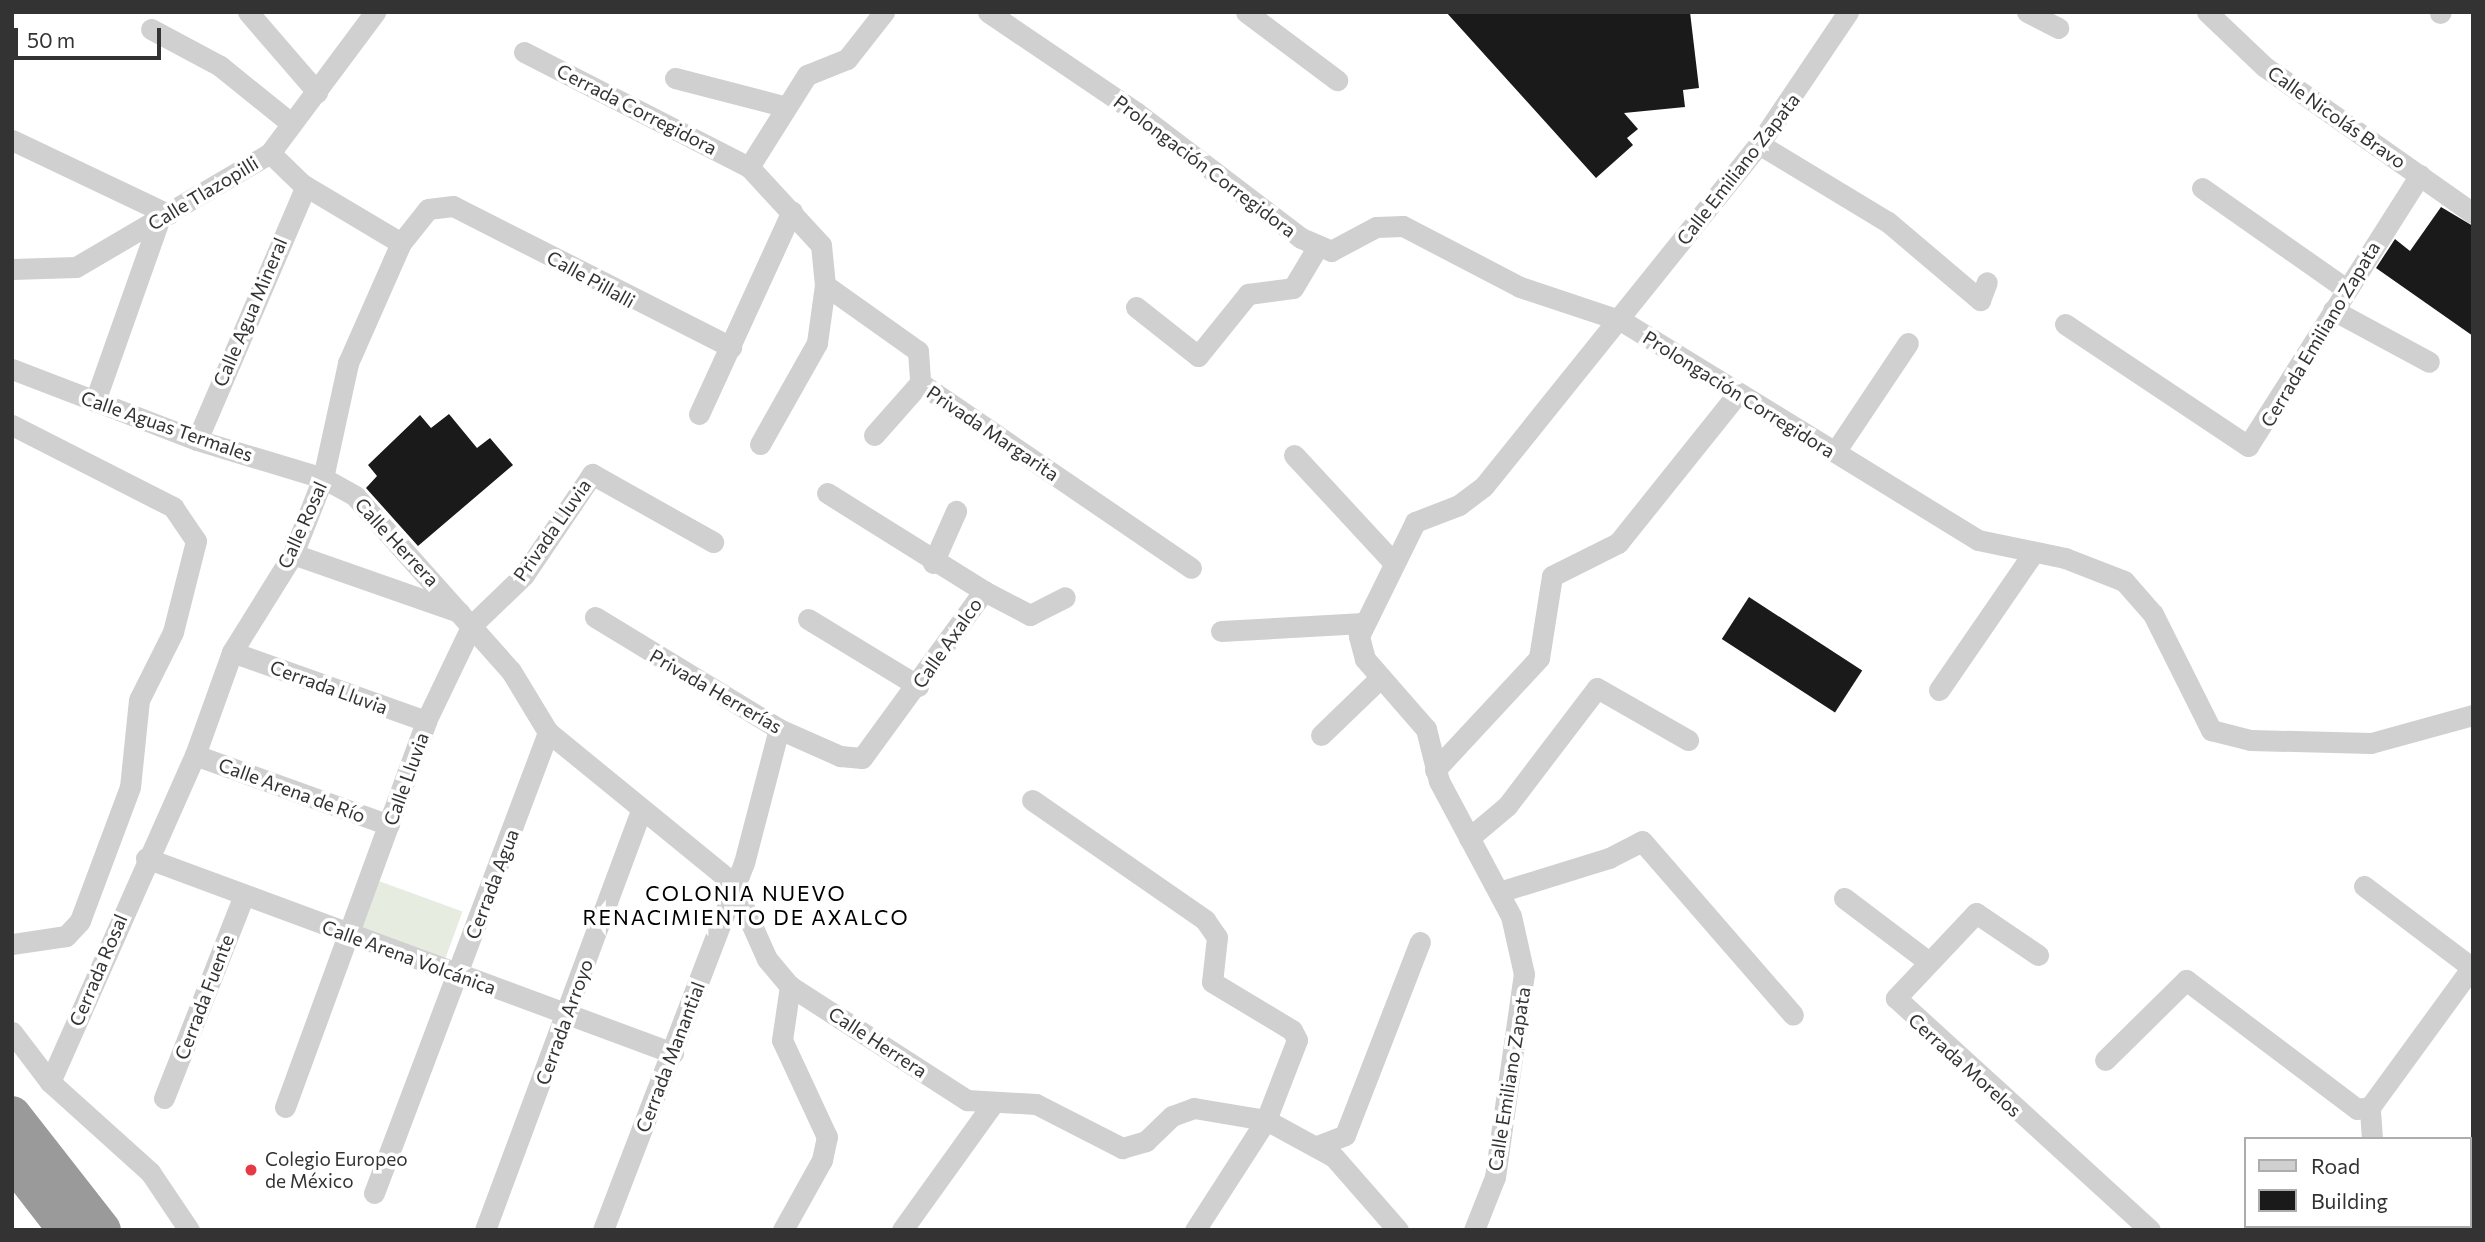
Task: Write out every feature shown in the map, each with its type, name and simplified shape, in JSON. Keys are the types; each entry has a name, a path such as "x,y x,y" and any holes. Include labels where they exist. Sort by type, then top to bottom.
{"highway":[{"path":"12,1115 102,1230"},
{"path":"12,1159 67,1230"},
{"path":"12,1176 53,1230"},
{"path":"12,1187 46,1230"}],"street":[{"path":"248,12 317,92"},
{"name":"Calle Tlazopilli","path":"12,269 76,267 270,153 375,12"},
{"path":"760,444 817,343 825,285 821,244 749,167 783,106 807,75 847,59 884,12"},
{"path":"1246,12 1338,80"},
{"name":"Calle Emiliano Zapata","path":"1394,563 1415,522 1459,505 1484,485 1622,321 1759,144 1848,12"},
{"path":"2027,12 2058,29"},
{"name":"Calle Nicolás Bravo","path":"2207,12 2265,67 2473,213"},
{"name":"Prolongación Corregidora","path":"999,15 1318,246 1331,251 1376,227 1403,226 1520,288 1622,321 1978,540 2094,566 2141,596 2199,716 2228,737 2371,743 2473,715"},
{"path":"151,29 220,66 292,124"},
{"name":"Cerrada Corregidora","path":"524,52 749,167"},
{"path":"675,78 783,106"},
{"path":"12,141 163,217 94,401"},
{"path":"1759,144 1888,222 1980,300 1987,282"},
{"path":"270,153 306,186 401,243"},
{"name":"Cerrada Emiliano Zapata","path":"2064,324 2248,446 2345,288 2420,175"},
{"name":"Calle Agua Mineral","path":"197,440 243,322 306,186"},
{"path":"2202,188 2345,288"},
{"name":"Calle Rosal","path":"146,858 195,755 232,652 293,554 323,478 348,363 401,243 428,209 453,206"},
{"name":"Calle Pillalli","path":"453,206 731,347"},
{"path":"699,414 792,211"},
{"path":"1136,307 1198,356 1248,294 1293,288 1318,246"},
{"name":"Privada Margarita","path":"825,285 918,351 924,364 920,383 1191,568"},
{"path":"2333,310 2430,362"},
{"path":"1835,453 1908,343"},
{"name":"Calle Aguas Termales","path":"12,369 197,440 323,478"},
{"path":"874,435 920,383"},
{"path":"1435,770 1534,667 1552,576 1618,543 1738,393"},
{"path":"12,425 173,507 196,541 173,632 139,700 130,787 80,921 66,936 12,944"},
{"path":"1222,631 1363,623 1394,563 1294,455"},
{"name":"Privada Lluvia","path":"468,620 524,575 592,474 713,542"},
{"name":"Calle Herrera","path":"323,478 355,496 468,620 511,671 548,732 640,813 733,883 767,959 790,986 967,1100 991,1106 1037,1104 1122,1148 1146,1141 1172,1116 1194,1108 1266,1120 1317,1146 1398,1230"},
{"name":"Calle Axalco","path":"827,493 933,563 984,591 870,751 862,758 840,756"},
{"path":"933,563 956,511"},
{"path":"1939,690 2033,553"},
{"name":"Calle Herrera","path":"293,554 468,620"},
{"path":"984,591 1030,615 1065,597"},
{"name":"Privada Herrerías","path":"595,617 779,729 840,756"},
{"path":"808,619 918,686"},
{"name":"Calle Lluvia","path":"351,938 426,721 468,620"},
{"name":"Calle Emiliano Zapata","path":"1363,623 1359,648 1426,729 1435,770 1499,892 1517,937 1524,998 1504,1089 1495,1177 1474,1230"},
{"name":"Cerrada Lluvia","path":"232,652 426,721"},
{"path":"1321,735 1381,677"},
{"path":"1469,838 1507,806 1597,688 1688,740"},
{"name":"Cerrada Manantial","path":"603,1230 673,1053 733,883 744,863 779,729"},
{"name":"Cerrada Agua","path":"374,1193 548,732"},
{"name":"Calle Arena de Río","path":"195,755 389,825"},
{"path":"1032,800 1205,920 1217,937 1209,972 1217,989 1292,1030 1296,1048 1266,1120 1195,1230"},
{"name":"Cerrada Arroyo","path":"485,1230 568,1014 640,813"},
{"path":"1499,892 1642,841 1793,1015"},
{"name":"Calle Arena Volcánica","path":"146,858 351,938 673,1053"},
{"name":"Cerrada Rosal","path":"50,1082 146,858"},
{"path":"2364,886 2472,966 2370,1107 2371,1137"},
{"name":"Cerrada Fuente","path":"164,1098 243,897"},
{"path":"1844,898 1929,962"},
{"name":"Cerrada Morelos","path":"2038,955 1976,912 1896,998 1904,1010 2150,1230"},
{"path":"285,1107 351,938"},
{"path":"1317,1146 1345,1135 1420,942"},
{"path":"2105,1060 2186,980 2357,1109 2370,1107"},
{"path":"783,1230 822,1160 827,1137 782,1040 790,986"},
{"path":"12,1032 50,1082 150,1172 189,1230"},
{"path":"902,1230 991,1106"}],"shaded area":[{"path":"376,880 462,911 445,959 359,928"}],"building":[{"path":"1446,12 1690,12 1699,88 1683,90 1685,107 1624,113 1638,129 1627,138 1633,145 1596,178"},
{"path":"2441,207 2473,226 2473,336 2376,268 2395,239 2410,251"},
{"path":"449,414 477,448 490,438 513,465 418,546 366,488 377,476 368,465 420,415 431,428"},
{"path":"1749,597 1862,671 1835,712 1722,639"}],"place":[{"name":"Colegio Europeo de México","path":"251,1170"}],"district":[{"name":"COLONIA NUEVO RENACIMIENTO DE AXALCO","path":"746,905"}]}
